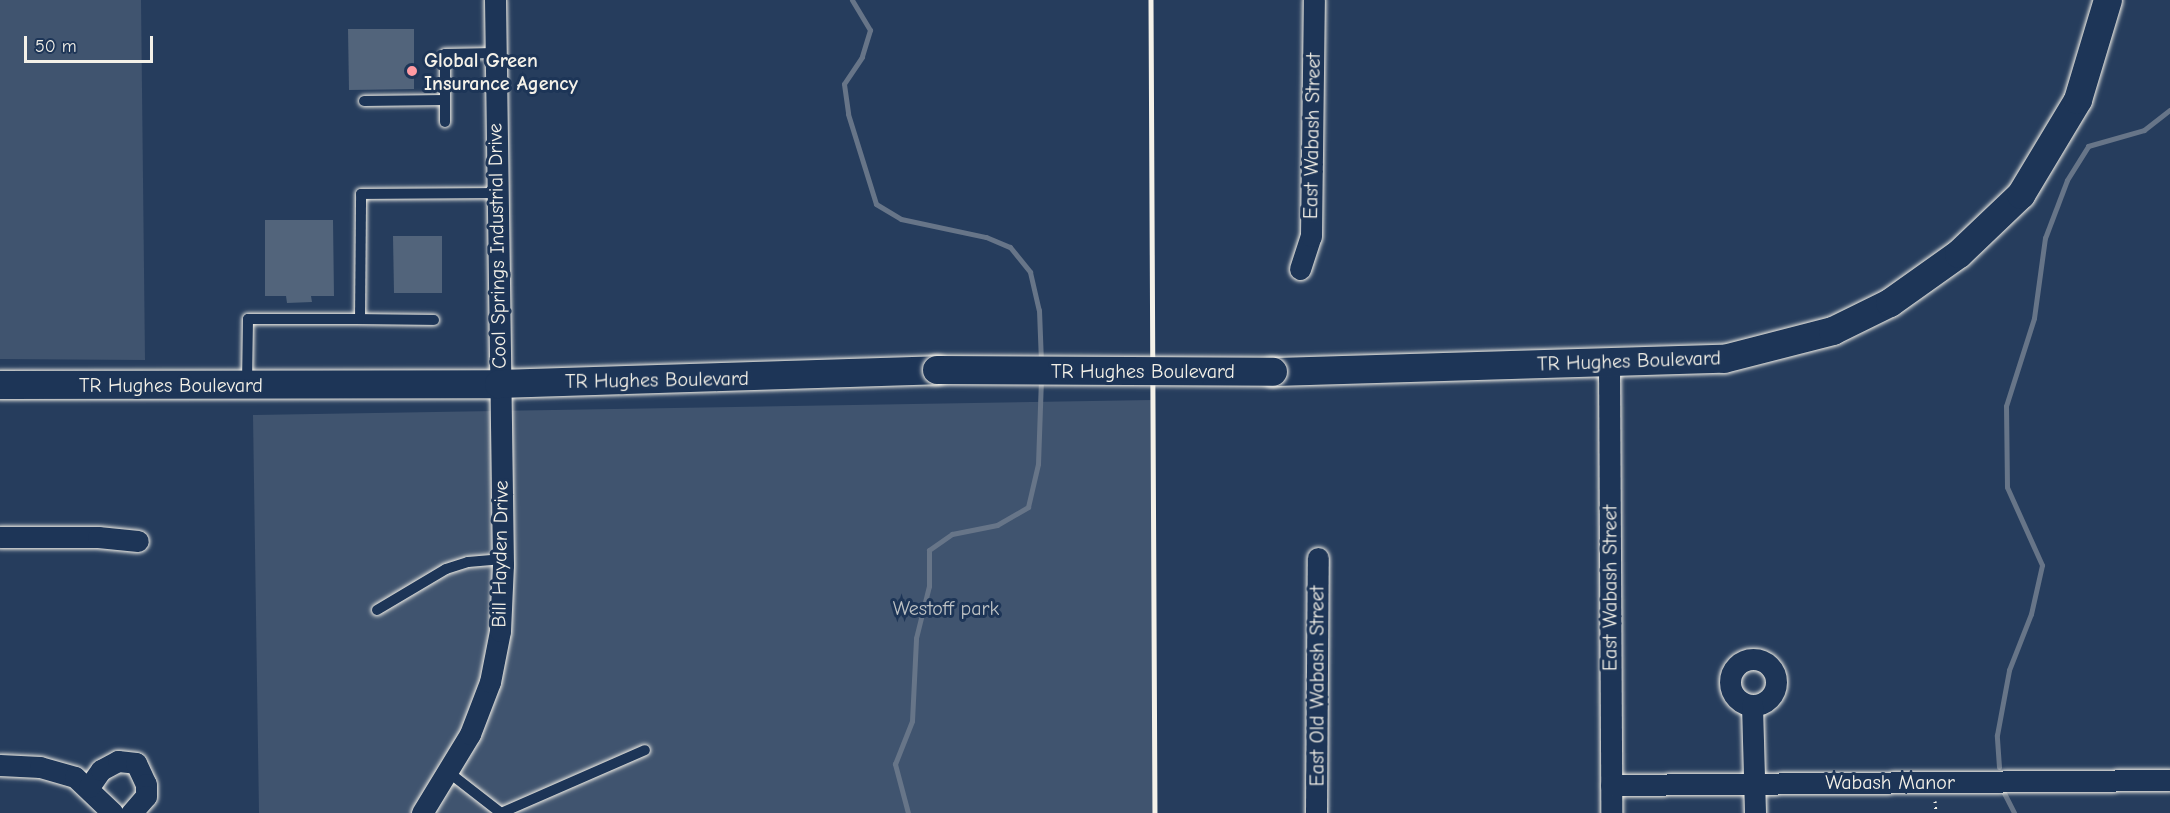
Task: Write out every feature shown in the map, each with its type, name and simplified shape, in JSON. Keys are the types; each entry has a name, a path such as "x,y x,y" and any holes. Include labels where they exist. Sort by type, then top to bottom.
{"main road":[{"name":"TR Hughes Boulevard","path":"0,385 499,384 937,370 1273,372 1724,359 1833,331 1890,303 1951,260 2021,195 2078,100 2108,0"}],"street":[{"name":"Cool Springs Industrial Drive","path":"495,0 499,384"},
{"name":"East Wabash Street","path":"1300,269 1311,236 1314,0"},
{"name":"East Wabash Street","path":"1610,363 1611,813"},
{"name":"Bill Hayden Drive","path":"422,813 470,734 490,682 500,631 503,559 499,384"},
{"path":"0,537 98,537 138,541"},
{"name":"East Old Wabash Street","path":"1316,813 1318,558"},
{"path":"1752,705 1755,813"},
{"path":"89,787 100,770 118,761 136,763 146,784 146,796 131,813"},
{"path":"0,765 40,767 75,777 89,787 113,813"},
{"name":"Wabash Manor","path":"1611,785 2170,780"}],"lane":[{"path":"445,122 445,54 495,53"},
{"path":"363,101 445,100"},
{"path":"360,319 361,194 496,193"},
{"path":"247,385 248,319 434,320"},
{"path":"377,610 446,569 468,562 503,559"},
{"path":"447,771 501,813 645,750"}],"green space":[{"path":"0,0 141,0 145,360 0,359"},
{"name":"Westoff park","path":"1152,400 1156,813 259,813 253,415"}],"building":[{"path":"348,29 414,29 414,89 349,90"},
{"path":"265,220 333,220 334,296 311,296 312,302 287,303 286,296 265,296"},
{"path":"393,236 442,236 442,293 394,293"}],"waterway":[{"path":"852,0 870,30 862,57 844,84 848,114 876,204 901,219 986,237 1010,247 1030,272 1039,310 1041,362"},
{"path":"1999,767 1997,735 2009,670 2031,614 2042,565 2007,487 2006,406 2034,318 2045,238 2067,180 2088,146 2144,130 2170,110"},
{"path":"908,813 895,764 912,721 916,638 929,586 929,550 952,534 997,525 1028,507 1038,464 1041,380"},
{"path":"2001,787 2014,813"}],"railway":[{"path":"1151,0 1155,813"}],"place":[{"name":"Global Green Insurance Agency","path":"412,71"}]}
